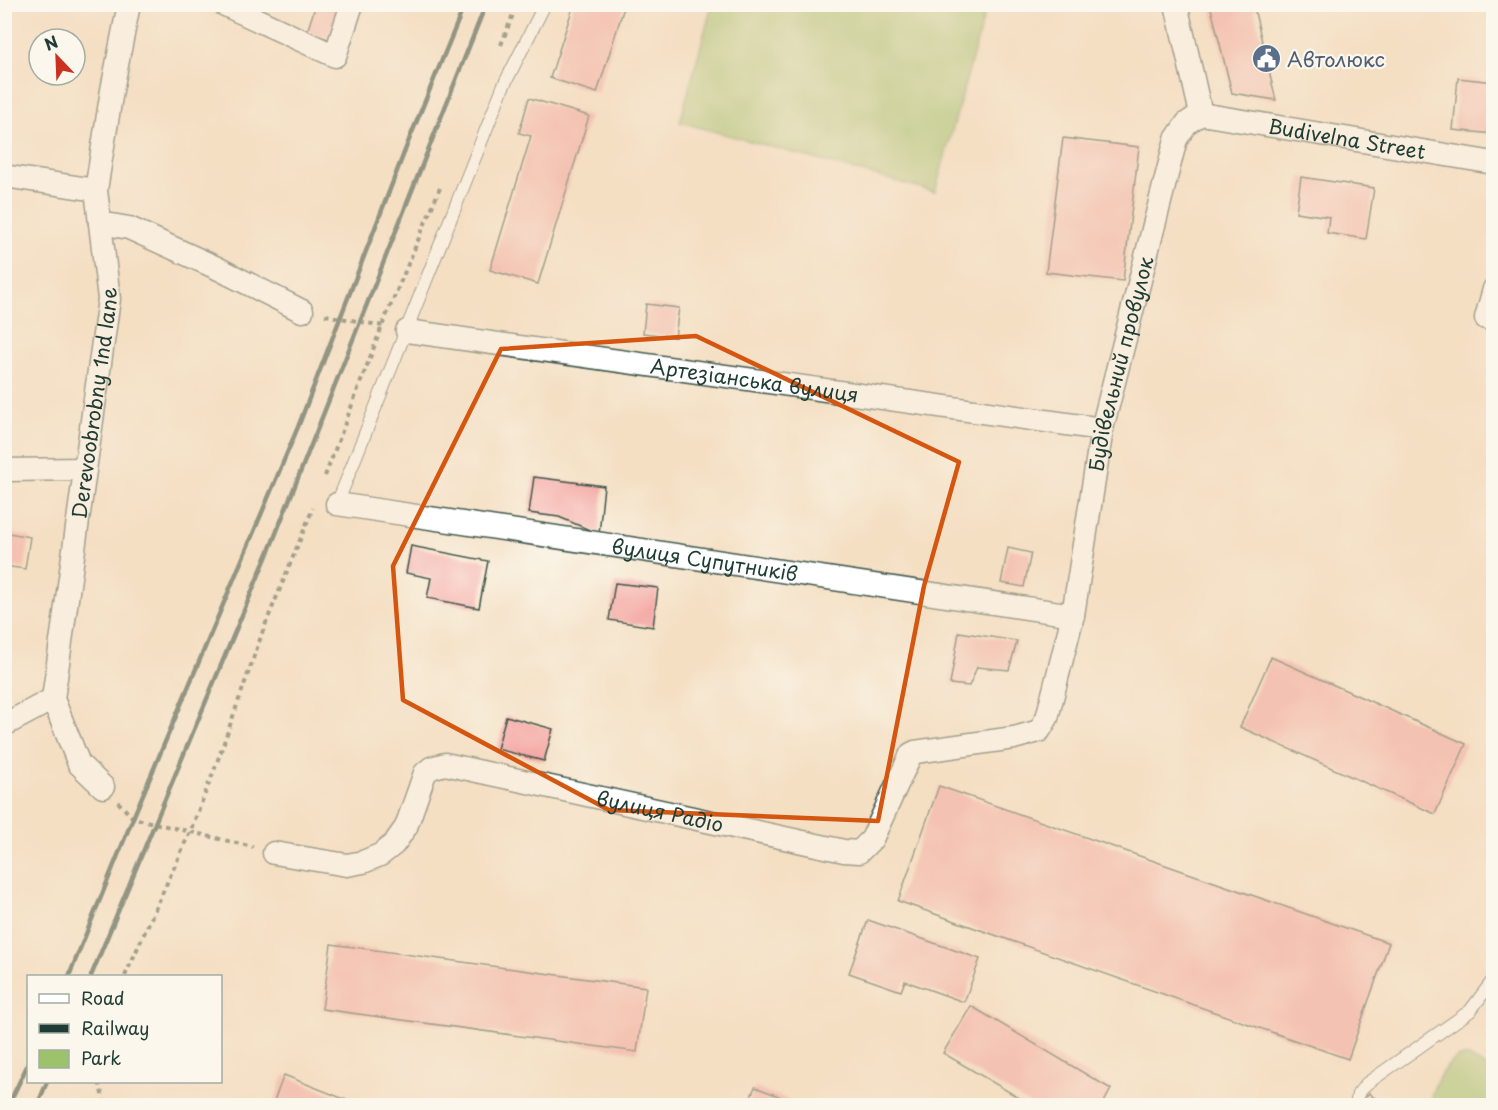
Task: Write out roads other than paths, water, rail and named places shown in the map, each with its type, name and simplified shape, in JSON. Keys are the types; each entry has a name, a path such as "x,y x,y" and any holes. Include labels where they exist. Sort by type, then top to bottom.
{"street":[{"name":"Derevoobrobny 1nd lane","path":"103,787 79,764 53,699 109,299 96,190 129,4"},
{"path":"223,4 335,57 352,4"},
{"path":"1176,4 1201,114"},
{"name":"Budivelna Street","path":"1201,114 1494,162"},
{"name":"Будівельний провулок","path":"1039,731 1047,718 1072,615 1102,429 1176,139 1187,123 1201,114"},
{"path":"4,176 96,190"},
{"path":"100,223 129,228 217,268 302,311"},
{"path":"1486,318 1494,289"},
{"name":"Артезіанська вулиця","path":"407,331 1102,429"},
{"path":"4,470 85,469"},
{"name":"вулиця Супутників","path":"337,504 1072,615"},
{"path":"4,725 53,699"},
{"name":"вулиця Радіо","path":"274,853 347,865 380,855 394,844 406,827 424,773 431,768 445,764 844,852 859,852 872,839 911,754 1014,738 1039,731"}],"lane":[{"path":"337,504 503,87 545,4"},
{"path":"1356,1106 1358,1094 1366,1084 1470,1011 1494,979"}],"railway":[{"path":"69,975 298,427 409,140 465,4"},
{"path":"91,975 273,541 486,4"},
{"path":"8,1106 27,1066"},
{"path":"37,1106 47,1083"}],"place":[{"name":"Автолюкс","path":"1266,59"}]}
